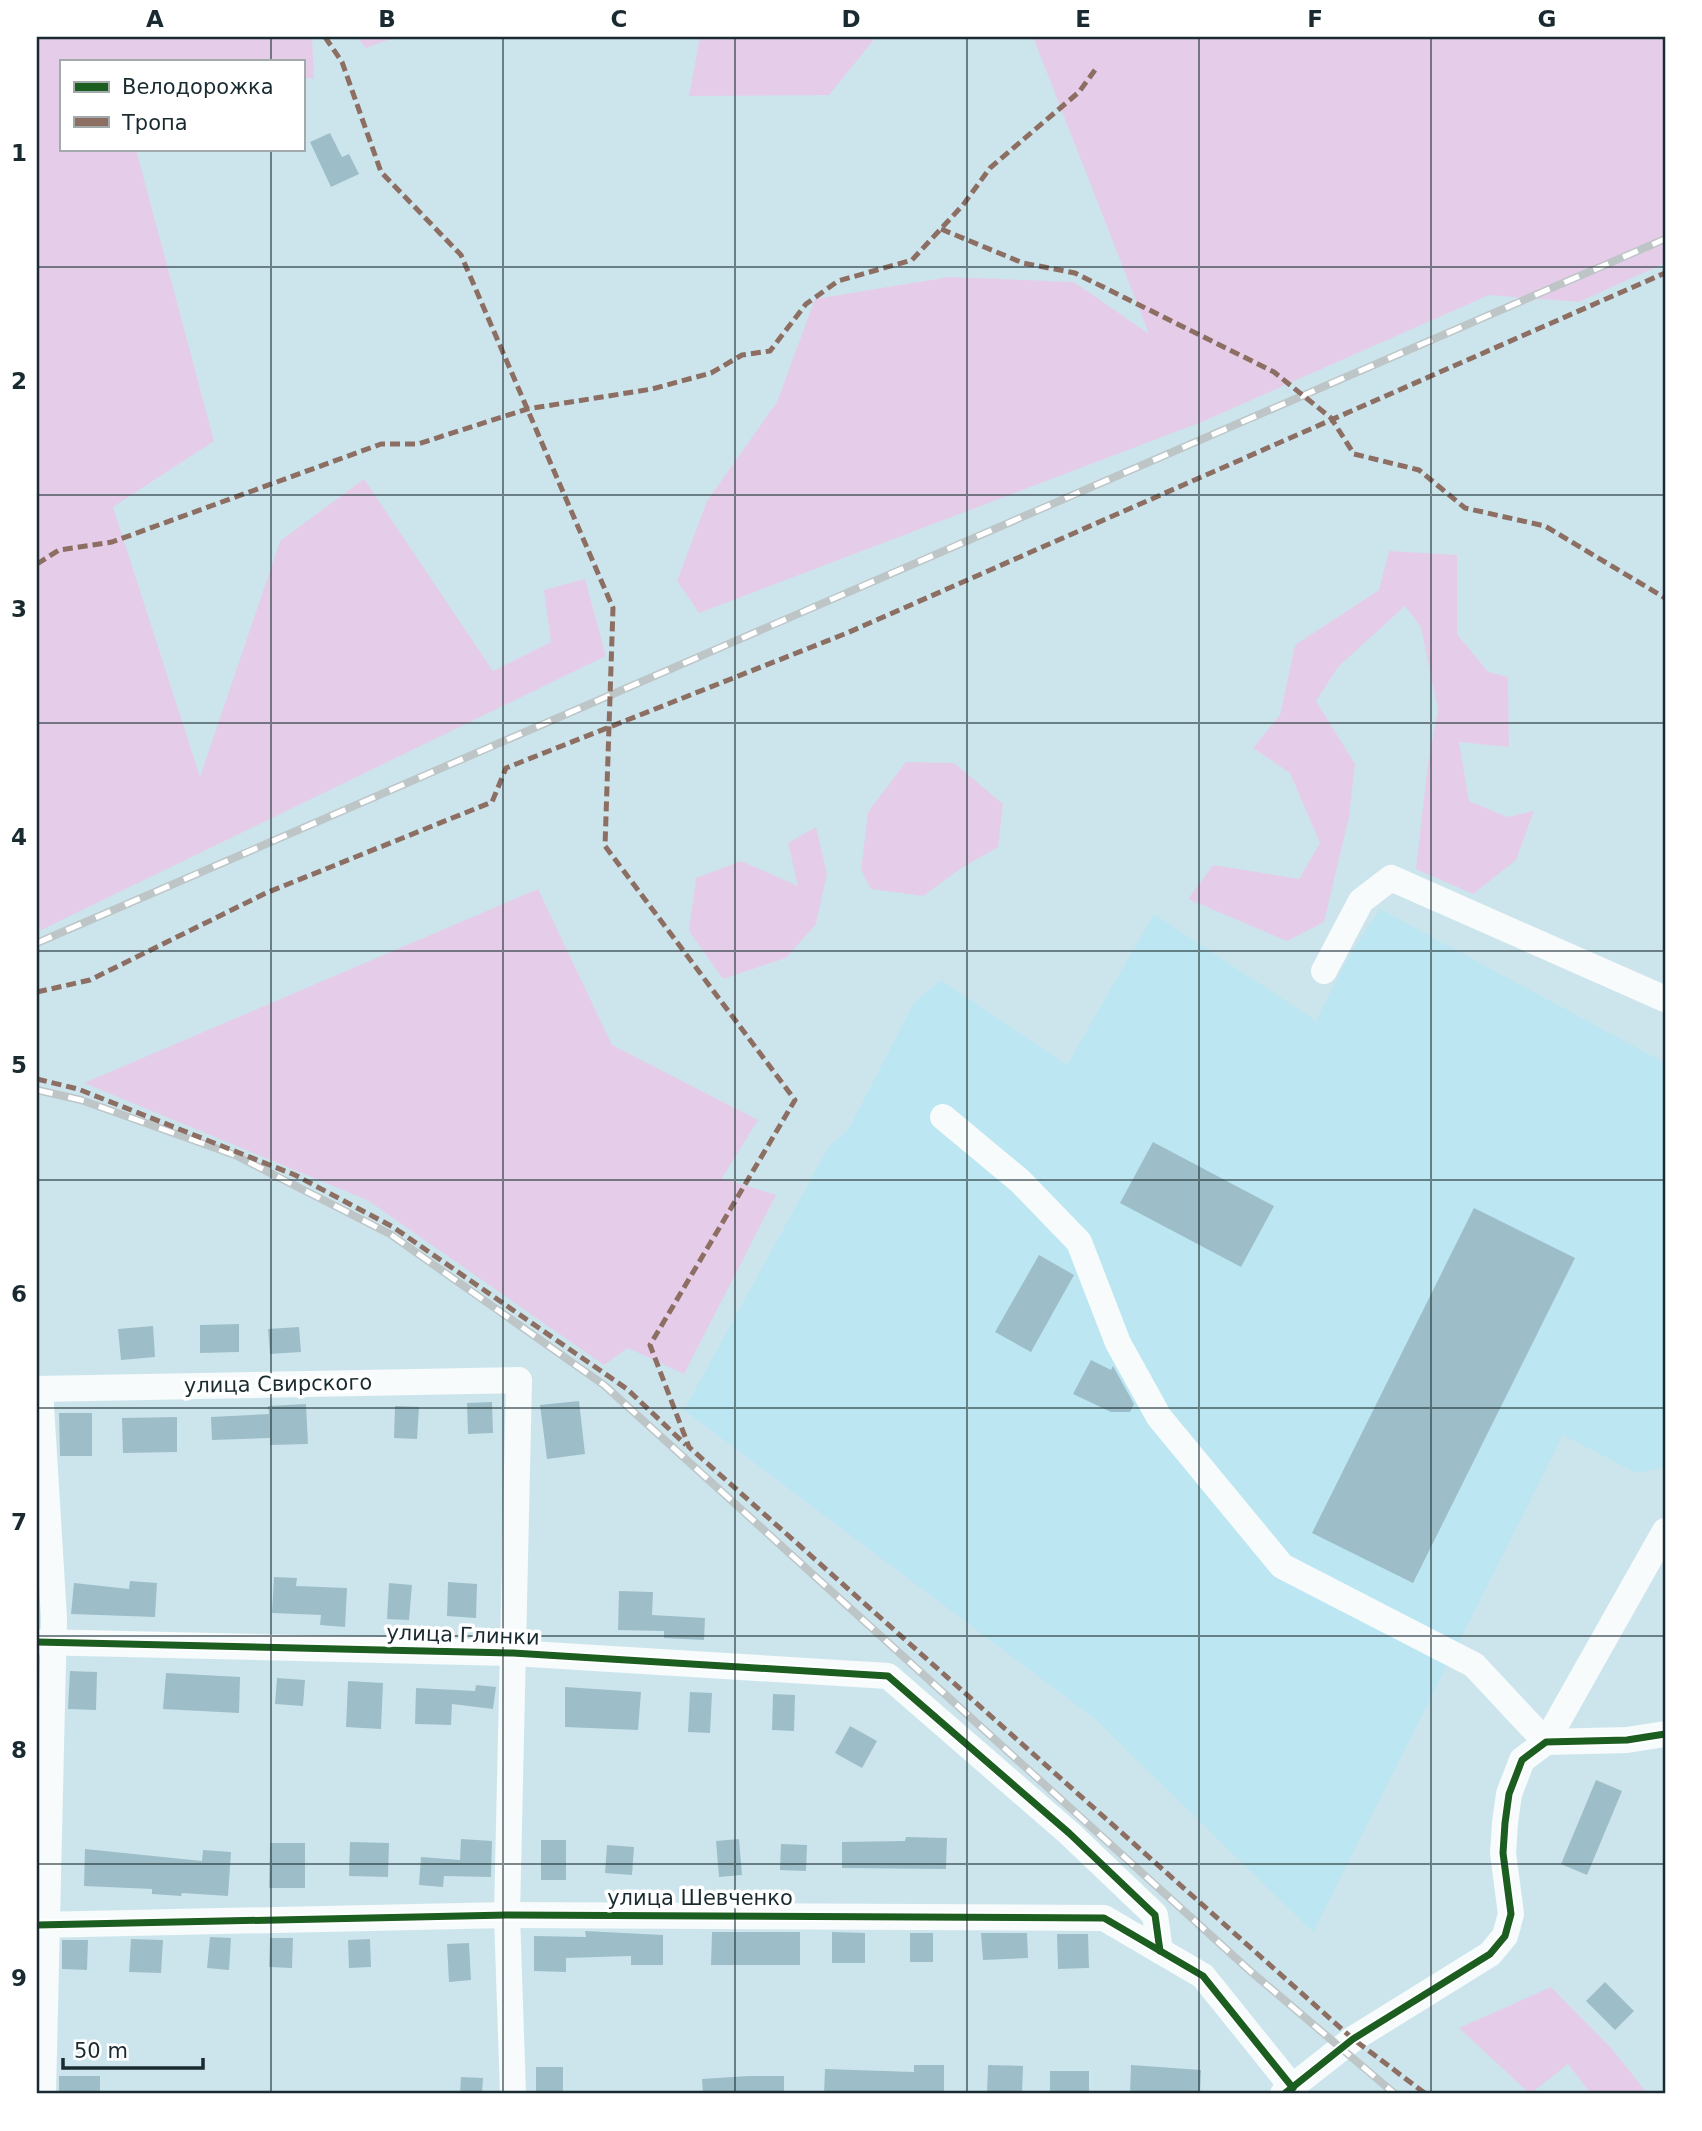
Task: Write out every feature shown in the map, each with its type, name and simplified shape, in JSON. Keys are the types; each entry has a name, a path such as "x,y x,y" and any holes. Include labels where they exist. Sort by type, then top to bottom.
{"street":[{"path":"1324,971 1361,901 1391,878 1665,999"},
{"path":"943,1116 1020,1181 1079,1242 1118,1343 1159,1416 1282,1566 1474,1665 1546,1742 1627,1740 1665,1734"},
{"name":"улица Свирского","path":"38,1389 519,1380 513,1653"},
{"path":"38,1389 45,1642 43,2094"},
{"path":"1288,2091 1353,2039 1490,1954 1505,1936 1511,1914 1503,1853 1509,1794 1522,1760 1546,1742 1665,1531"},
{"name":"улица Глинки","path":"45,1642 513,1653 888,1676 1069,1833 1155,1915 1160,1951"},
{"path":"513,1653 507,1915 513,2094"},
{"name":"улица Шевченко","path":"42,1925 507,1915 1104,1917 1203,1976 1288,2091"}],"shaded area":[{"path":"37,37 312,37 314,79 304,77 304,60 60,60 60,150 139,150 137,153 214,441 113,507 200,777 280,541 364,479 493,671 551,642 544,590 585,579 606,656 37,932"},
{"path":"357,37 396,37 366,48"},
{"path":"700,37 876,37 829,95 689,96"},
{"path":"1033,37 1665,37 1665,263 1579,302 1489,295 1204,421 699,613 677,581 707,501 777,402 815,299 949,277 1074,282 1149,334"},
{"path":"1389,551 1457,555 1457,634 1488,672 1508,677 1509,747 1459,742 1469,801 1507,817 1534,811 1516,860 1473,894 1416,869 1428,763 1438,710 1421,627 1405,606 1338,667 1316,701 1355,764 1349,817 1324,922 1287,941 1188,899 1213,865 1299,879 1320,843 1290,773 1253,748 1280,715 1295,645 1379,590"},
{"path":"906,762 954,763 1003,804 998,847 960,869 923,896 871,889 861,870 868,812"},
{"path":"816,827 827,874 816,924 786,958 723,979 689,931 696,878 741,861 798,886 788,843"},
{"path":"538,889 612,1045 758,1120 722,1178 776,1195 684,1374 628,1348 604,1365 367,1200 84,1083"},
{"path":"1380,909 1665,1063 1665,1467 1636,1473 1563,1435 1313,1932 1093,1717 684,1410 829,1146 848,1130 914,1003 941,980 1067,1065 1154,914 1316,1021 1345,963"},
{"path":"1551,1987 1612,2049 1647,2093 1665,2090 1665,2094 1591,2094 1568,2064 1530,2094 1459,2028"}],"building":[{"path":"330,133 342,157 349,154 359,174 331,187 310,142"},
{"path":"1153,1142 1274,1206 1241,1267 1120,1203"},
{"path":"1474,1208 1575,1258 1413,1583 1312,1533"},
{"path":"1039,1255 1074,1275 1031,1352 995,1332"},
{"path":"239,1324 239,1352 200,1353 200,1325"},
{"path":"153,1326 155,1357 121,1360 118,1329"},
{"path":"299,1327 301,1352 270,1354 268,1329"},
{"path":"1091,1360 1111,1370 1113,1366 1134,1404 1130,1412 1111,1412 1073,1394"},
{"path":"579,1401 585,1454 547,1459 540,1405"},
{"path":"492,1402 493,1433 468,1434 467,1403"},
{"path":"306,1404 308,1444 270,1445 270,1438 212,1440 211,1417 269,1414 268,1406"},
{"path":"395,1406 419,1407 417,1439 394,1438"},
{"path":"59,1413 92,1413 92,1456 60,1456"},
{"path":"177,1417 177,1452 123,1453 122,1418"},
{"path":"274,1577 297,1578 296,1586 347,1588 345,1627 320,1625 321,1615 272,1613"},
{"path":"130,1581 157,1583 155,1617 71,1614 74,1583 129,1589"},
{"path":"448,1582 477,1584 476,1618 447,1616"},
{"path":"389,1583 412,1585 409,1620 387,1619"},
{"path":"619,1591 653,1592 652,1615 705,1618 704,1640 664,1638 664,1631 618,1630"},
{"path":"70,1671 97,1672 96,1710 68,1709"},
{"path":"166,1673 240,1677 239,1713 163,1709"},
{"path":"277,1678 305,1680 303,1706 275,1704"},
{"path":"348,1681 383,1683 381,1729 346,1727"},
{"path":"476,1685 496,1687 493,1709 452,1704 451,1725 415,1724 416,1688 475,1691"},
{"path":"565,1687 641,1692 638,1730 565,1727"},
{"path":"690,1692 712,1693 710,1733 688,1732"},
{"path":"773,1694 795,1695 794,1731 772,1730"},
{"path":"850,1726 877,1741 862,1768 835,1753"},
{"path":"1596,1780 1622,1791 1587,1875 1561,1864"},
{"path":"906,1837 947,1838 946,1869 842,1868 842,1842 905,1841"},
{"path":"461,1839 492,1841 491,1877 444,1876 443,1887 419,1885 421,1857 460,1860"},
{"path":"739,1839 742,1875 719,1877 716,1841"},
{"path":"541,1840 566,1840 566,1880 541,1880"},
{"path":"350,1842 389,1843 388,1877 349,1876"},
{"path":"270,1843 305,1843 305,1888 269,1888"},
{"path":"781,1844 807,1845 806,1871 780,1870"},
{"path":"607,1845 634,1847 632,1875 605,1873"},
{"path":"85,1849 202,1861 203,1850 231,1852 228,1896 152,1894 152,1889 84,1886"},
{"path":"585,1931 663,1935 663,1965 631,1965 631,1956 566,1958 566,1972 534,1971 534,1936 586,1937"},
{"path":"712,1932 800,1932 800,1965 711,1965"},
{"path":"832,1932 865,1933 865,1963 832,1963"},
{"path":"910,1933 933,1933 933,1962 910,1962"},
{"path":"981,1933 1027,1933 1028,1958 983,1960"},
{"path":"1057,1934 1088,1934 1089,1968 1058,1969"},
{"path":"210,1937 231,1938 229,1970 207,1968"},
{"path":"270,1938 293,1938 292,1968 269,1967"},
{"path":"131,1939 163,1940 161,1973 129,1972"},
{"path":"370,1939 371,1967 349,1968 348,1940"},
{"path":"62,1940 88,1940 87,1970 62,1969"},
{"path":"469,1943 471,1980 449,1982 447,1944"},
{"path":"1605,1982 1634,2011 1615,2030 1586,2001"},
{"path":"914,2065 944,2065 944,2094 824,2094 825,2069 914,2072"},
{"path":"988,2065 1023,2066 1022,2094 987,2094"},
{"path":"1131,2065 1201,2070 1200,2094 1130,2094"},
{"path":"536,2067 563,2067 563,2094 536,2094"},
{"path":"1050,2071 1089,2071 1089,2094 1050,2094"},
{"path":"59,2076 100,2076 100,2094 59,2094"},
{"path":"784,2076 784,2094 703,2094 702,2079"},
{"path":"461,2077 483,2078 482,2094 460,2094"}],"railway":[{"path":"37,943 1665,239"},
{"path":"37,1090 81,1100 235,1155 390,1234 604,1385 1249,1970 1395,2094"}],"marked path":[{"path":"325,37 342,62 381,172 461,255 613,608 605,846 795,1100 650,1345 689,1447 1353,2039 1426,2094"},
{"path":"37,564 59,550 112,542 381,444 418,444 527,409 652,389 711,373 742,355 770,351 806,304 838,281 912,260 963,205 990,168 1079,92 1095,70"},
{"path":"941,229 1023,263 1075,273 1274,372 1331,418 1354,454 1419,470 1465,508 1545,526 1665,598"},
{"path":"37,992 90,980 266,893 492,802 506,768 847,633 1665,273"},
{"path":"37,1079 78,1089 295,1175 393,1227 627,1389 686,1445"}],"cycle path":[{"path":"37,1642 513,1653 888,1676 1069,1833 1155,1915 1160,1951"},
{"path":"1284,2094 1353,2039 1490,1954 1505,1936 1511,1914 1503,1853 1505,1823 1509,1794 1522,1760 1546,1742 1627,1740 1665,1734"},
{"path":"37,1925 507,1915 1104,1918 1203,1976 1293,2088"}]}
